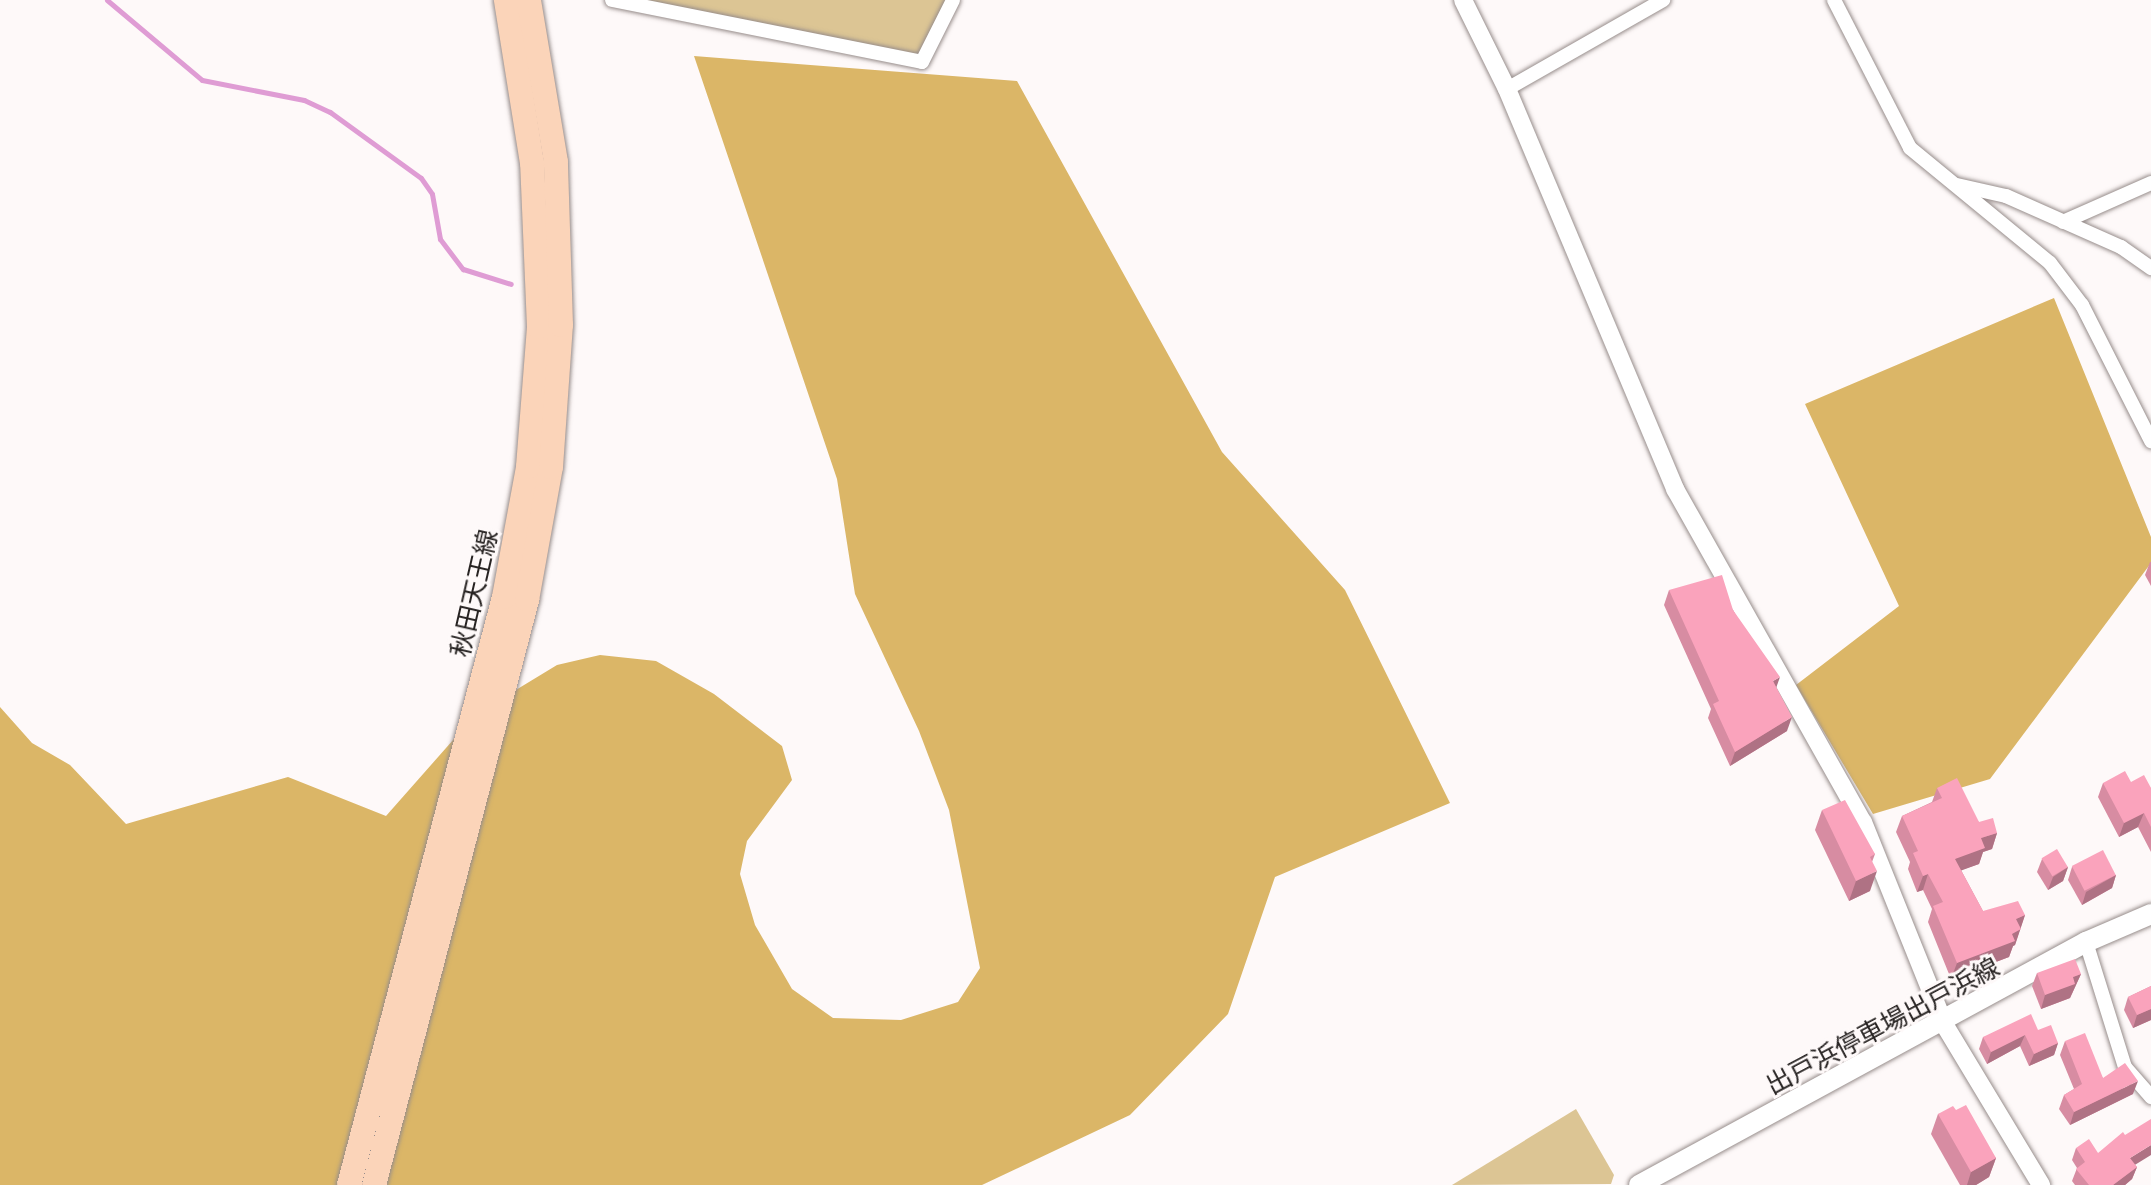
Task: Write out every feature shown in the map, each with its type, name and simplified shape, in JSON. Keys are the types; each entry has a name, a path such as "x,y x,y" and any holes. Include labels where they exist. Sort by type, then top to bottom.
{"main road":[{"name":"秋田天王線","path":"349,1185 504,597 528,467 539,327 532,163 506,0"},
{"name":"秋田天王線","path":"374,1185 527,600 551,467 561,325 556,162 529,0"},
{"name":"出戸浜停車場出戸浜線","path":"1639,1185 1944,1024 2086,942 2150,918"}],"street":[{"path":"612,0 922,62 953,0"},
{"path":"1463,0 1507,89 1675,489 1863,822 1944,1024 2041,1185"},
{"path":"1507,89 1663,0"},
{"path":"1834,0 1910,148 2050,263 2082,305 2151,441"},
{"path":"2063,222 2151,183"},
{"path":"1953,184 2006,196 2121,247 2151,268"},
{"path":"2086,942 2125,1067 2151,1097"}],"shaded area":[{"path":"633,0 947,0 920,57"},
{"path":"694,56 1017,81 1222,452 1345,590 1450,803 1275,877 1228,1014 1130,1115 982,1185 0,1185 0,707 32,743 70,765 126,824 288,777 386,816 476,714 557,665 600,655 656,661 714,694 782,746 792,780 747,841 740,874 755,925 792,989 833,1018 901,1020 958,1002 980,968 949,810 919,731 855,594 837,479"},
{"path":"2054,298 2151,537 2151,563 1990,779 1873,814 1796,685 1899,606 1805,404"},
{"path":"1576,1109 1614,1175 1611,1184 1452,1185"}],"building":[{"path":"1722,575 1733,610 1780,677 1773,681 1792,717 1735,752 1713,704 1719,701 1669,590"},
{"path":"2125,771 2131,782 2144,775 2151,788 2151,827 2144,813 2124,823 2103,783"},
{"path":"1957,778 1979,822 1993,818 1997,833 1981,838 1985,848 1955,859 1983,911 2018,901 2025,915 2016,919 2021,929 2012,934 2015,941 1957,963 1933,906 1943,902 1928,874 1923,876 1913,853 1918,851 1902,816 1942,798 1937,788"},
{"path":"1845,800 1875,854 1870,857 1877,871 1856,881 1822,810"},
{"path":"2057,849 2068,867 2052,876 2042,858"},
{"path":"2103,850 2116,875 2085,891 2072,866"},
{"path":"2075,959 2081,974 2073,977 2075,984 2045,995 2037,973"},
{"path":"2151,986 2151,1009 2137,1015 2128,997"},
{"path":"2031,1014 2038,1030 2051,1025 2058,1043 2034,1054 2025,1035 1991,1052 1983,1037"},
{"path":"2085,1033 2103,1078 2125,1063 2138,1081 2074,1112 2064,1095 2082,1084 2065,1041"},
{"path":"1966,1105 1996,1158 1971,1172 1938,1114 1953,1106 1956,1110"},
{"path":"2151,1119 2151,1145 2130,1158 2137,1167 2113,1185 2089,1185 2076,1169 2085,1162 2076,1148 2089,1139 2098,1153 2123,1132 2125,1135"}],"waterway":[{"path":"107,0 202,80 304,100 330,112 421,178 432,194 440,239 463,269 511,284"}]}
